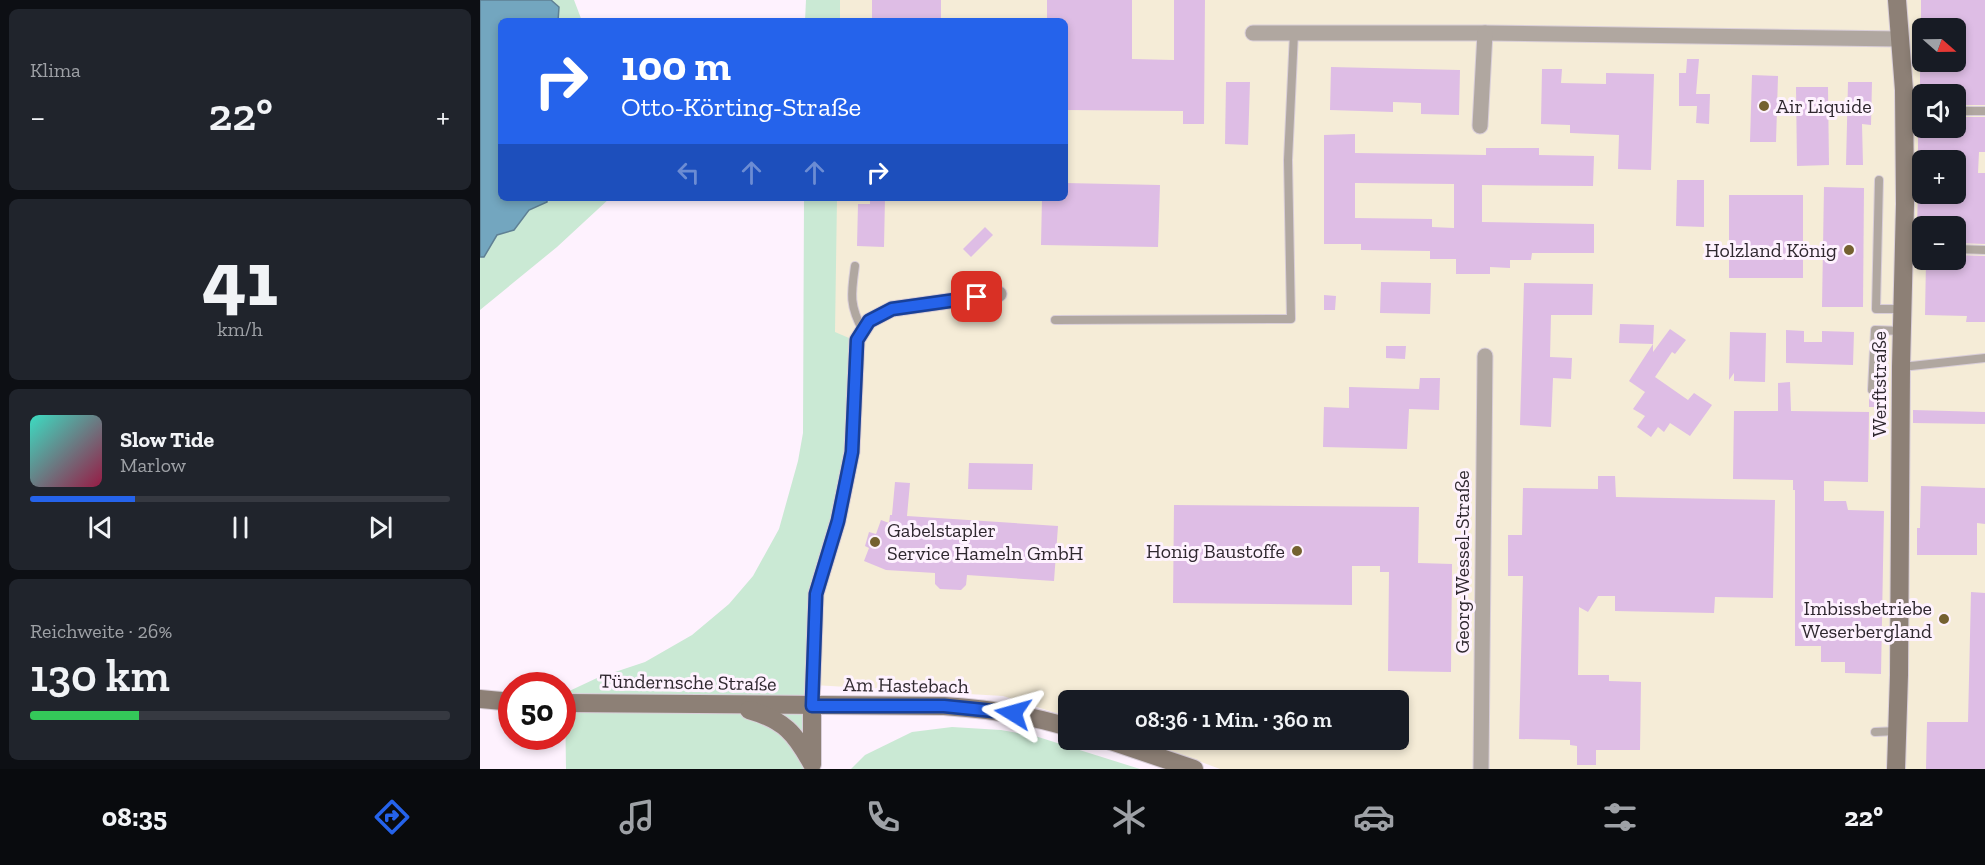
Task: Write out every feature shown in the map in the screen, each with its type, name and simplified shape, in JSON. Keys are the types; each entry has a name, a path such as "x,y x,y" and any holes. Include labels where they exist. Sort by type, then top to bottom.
{"street":[{"name":"Werftstraße","path":"1896,769 1904,248 1904,112 1897,0"},
{"path":"1253,33 1485,33 1900,39"},
{"path":"1480,126 1485,33"},
{"path":"812,767 816,594 838,521 852,452 857,340 869,321 892,309 999,294"},
{"name":"Georg-Wessel-Straße","path":"1481,769 1485,356"},
{"path":"480,699 498,701"},
{"name":"Tündernsche Straße","path":"576,703 812,706"},
{"path":"733,705 764,714 786,726 799,740 812,767"},
{"name":"Am Hastebach","path":"812,706 944,706 990,709 1036,717 1058,724"},
{"path":"1138,750 1194,769"}],"lane":[{"path":"1055,320 1291,319 1288,160 1294,33"},
{"path":"1966,111 1985,111"},
{"path":"1904,112 1912,112"},
{"path":"1879,180 1876,309 1902,309"},
{"path":"1904,248 1912,248"},
{"path":"1966,249 1985,250"},
{"path":"855,266 851,296 854,315 863,331"},
{"path":"1872,390 1875,330 1902,331"},
{"path":"1901,367 1985,358"},
{"path":"1875,732 1897,731"}],"shaded area":[{"path":"823,0 1985,0 1985,769 1220,769 1169,750 1409,750 1409,690 1058,690 1058,714 1003,696 796,684 816,201 1068,201 1068,18 823,18"}],"green space":[{"path":"551,0 574,0 581,18 558,18 559,7"},
{"path":"806,0 840,0 840,18 805,18"},
{"path":"607,201 557,247 480,310 480,257 484,257 497,235 514,230 529,210 546,202"},
{"path":"804,201 837,201 835,332 856,341 851,452 815,594 811,769 566,769 566,750 576,750 576,688 597,678 645,662 692,635 729,604 753,576 779,529 798,461 803,433"},
{"path":"952,727 1001,730 1035,736 1058,743 1058,750 1080,750 1140,769 851,769 865,755 912,732"}],"water":[{"path":"480,0 551,0 559,7 558,18 498,18 498,201 547,202 529,210 514,230 497,235 484,257 480,257"}],"building":[{"path":"872,0 941,0 941,18 872,18"},
{"path":"1047,0 1132,0 1132,59 1174,60 1174,0 1205,0 1204,124 1183,124 1183,111 1068,110 1068,18 1047,18"},
{"path":"1921,0 1985,0 1985,105 1966,105 1966,84 1920,84 1920,72 1966,72 1966,18 1921,18"},
{"path":"1687,59 1699,59 1696,94 1710,94 1709,124 1696,123 1697,106 1679,106 1679,73 1686,73"},
{"path":"1331,67 1460,70 1459,115 1421,114 1421,103 1393,102 1393,112 1330,110"},
{"path":"1542,69 1562,69 1561,83 1606,84 1606,73 1654,74 1651,170 1618,169 1619,135 1570,133 1570,125 1541,124"},
{"path":"1752,75 1778,76 1776,142 1750,142"},
{"path":"1226,82 1250,82 1248,145 1225,144"},
{"path":"1848,82 1872,82 1871,125 1862,124 1863,165 1846,165"},
{"path":"1796,87 1828,87 1829,165 1797,166"},
{"path":"1966,117 1985,117 1985,152 1979,152 1978,173 1985,173 1985,244 1966,243 1966,216 1917,216 1918,204 1966,204 1966,150 1918,150 1918,138 1966,138"},
{"path":"1355,134 1355,153 1486,155 1486,148 1539,148 1539,155 1594,156 1593,186 1482,185 1482,222 1594,224 1594,253 1532,253 1531,260 1510,260 1510,268 1490,267 1490,274 1456,274 1456,259 1430,259 1430,251 1361,250 1361,244 1324,244 1324,135","holes":["1355,183 1454,184 1454,228 1432,227 1432,219 1355,218"]},
{"path":"1677,180 1704,180 1704,227 1676,226"},
{"path":"1068,183 1160,185 1158,247 1041,245 1042,201 1068,201"},
{"path":"1824,187 1864,188 1863,307 1822,307"},
{"path":"1729,195 1803,195 1803,278 1729,278"},
{"path":"870,201 885,201 884,247 857,246 858,204 870,204"},
{"path":"985,227 993,235 971,257 963,249"},
{"path":"1966,255 1985,256 1985,322 1966,322 1967,316 1925,315 1926,270 1966,270"},
{"path":"1381,282 1431,283 1430,314 1380,313"},
{"path":"1524,283 1593,284 1592,315 1551,315 1550,357 1572,358 1571,379 1553,378 1551,427 1520,425"},
{"path":"1324,295 1336,296 1335,310 1324,310"},
{"path":"1620,324 1654,325 1653,344 1619,343"},
{"path":"1670,329 1686,340 1675,354 1672,352 1655,377 1688,400 1694,393 1712,405 1690,436 1670,423 1664,432 1658,427 1651,437 1637,427 1645,416 1633,409 1645,392 1629,381 1653,344 1653,352"},
{"path":"1786,330 1804,331 1804,342 1822,342 1822,331 1854,332 1853,365 1786,363"},
{"path":"1730,332 1766,333 1765,382 1734,381 1734,373 1729,380"},
{"path":"1386,346 1406,346 1405,359 1386,358"},
{"path":"1420,378 1440,378 1439,410 1409,409 1407,449 1323,447 1324,407 1349,408 1349,387 1419,389"},
{"path":"1790,382 1791,411 1869,412 1868,482 1824,481 1824,501 1846,501 1848,510 1884,511 1881,674 1845,673 1845,662 1821,662 1821,646 1795,646 1795,490 1793,490 1793,480 1733,479 1734,411 1778,411 1778,383"},
{"path":"1869,395 1880,395 1880,407 1869,407"},
{"path":"1913,410 1985,412 1985,424 1913,423"},
{"path":"969,463 1033,464 1032,490 968,489"},
{"path":"1598,476 1615,476 1616,497 1775,500 1773,598 1715,597 1714,613 1615,611 1615,596 1598,596 1588,612 1579,607 1578,675 1609,675 1609,681 1641,682 1640,750 1596,750 1596,765 1577,765 1577,746 1570,745 1570,740 1519,739 1523,576 1508,576 1508,535 1522,535 1523,488 1598,489"},
{"path":"895,482 910,483 907,516 1058,526 1054,581 967,575 966,585 961,590 940,589 935,584 935,573 886,570 864,561 869,548 865,546 869,532 876,534 881,520 889,523 890,515 892,515"},
{"path":"1921,486 1985,488 1985,524 1977,523 1977,555 1917,555"},
{"path":"1174,505 1419,507 1418,563 1452,564 1451,672 1388,671 1389,572 1380,572 1380,566 1352,566 1352,605 1173,603"},
{"path":"1971,592 1985,593 1985,769 1926,769 1927,722 1968,722"}],"place":[{"name":"Air Liquide","path":"1764,106"},
{"name":"Holzland König","path":"1849,250"},
{"name":"Gabelstapler Service Hameln GmbH","path":"875,542"},
{"name":"Honig Baustoffe","path":"1297,551"},
{"name":"Imbissbetriebe Weserbergland","path":"1944,619"}],"route":[{"path":"977,297 892,309 869,321 857,340 852,452 838,521 816,594 812,706 944,706 1013,713"}]}
